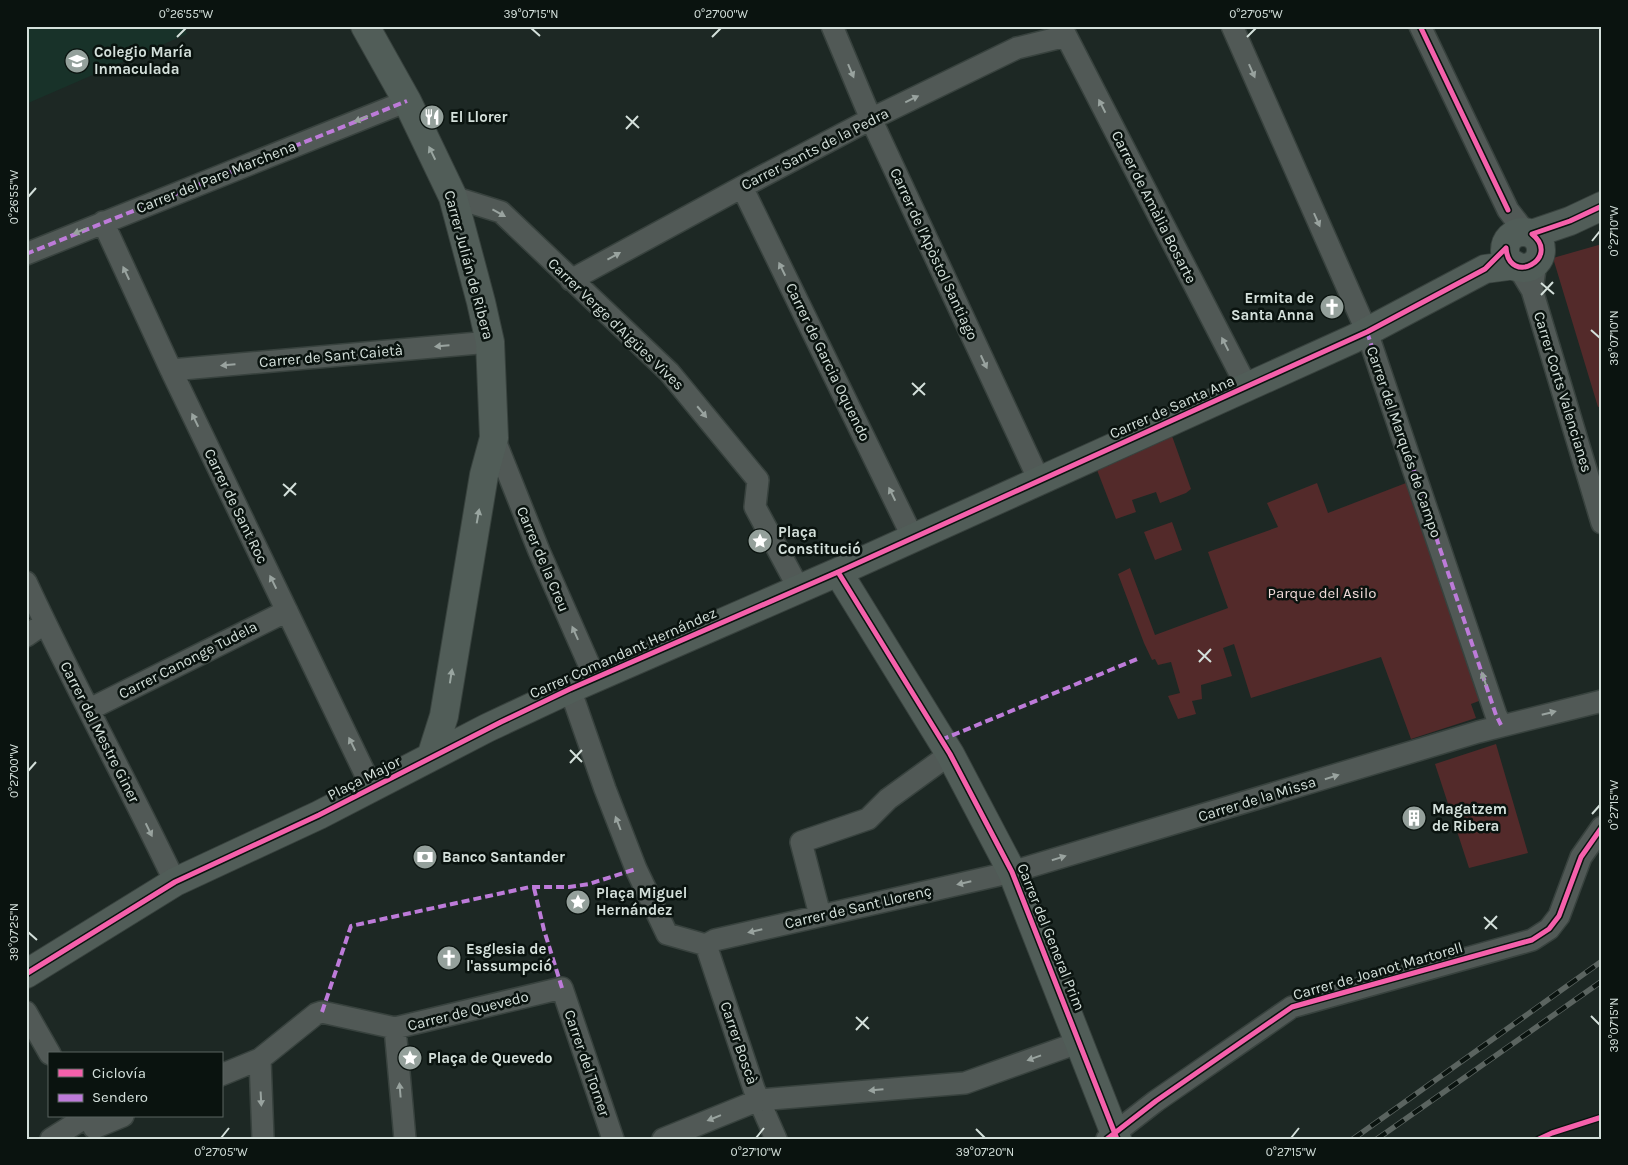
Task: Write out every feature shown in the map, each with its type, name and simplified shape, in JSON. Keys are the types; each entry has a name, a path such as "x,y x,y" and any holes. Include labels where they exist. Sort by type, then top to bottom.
{"street":[{"name":"Carrer Julián de Ribera","path":"365,26 407,102 453,197 490,342 494,438 484,475 444,716 425,760"},
{"name":"Carrer de l'Apòstol Santiago","path":"832,26 871,119 1039,480"},
{"name":"Carrer del Marqués de Campo","path":"1232,26 1367,332 1496,715 1501,725"},
{"name":"Carrer Corts Valencianes","path":"1420,26 1508,210 1523,249 1532,290 1602,523"},
{"name":"Carrer Sants de la Pedra","path":"571,280 742,186 871,119 1017,48 1063,31"},
{"name":"Carrer de Amàlia Bosarte","path":"1063,31 1247,387"},
{"name":"Carrer del Pare Marchena","path":"26,254 407,102"},
{"name":"Carrer de Garcia Oquendo","path":"742,186 913,538"},
{"name":"Carrer Verge d'Aigües Vives","path":"453,197 501,212 669,372 758,480 755,507 799,589"},
{"name":"Carrer de Santa Ana","path":"838,572 1367,332 1523,249 1570,221 1602,206"},
{"name":"Carrer de Sant Roc","path":"103,222 171,370 372,788"},
{"name":"Carrer de Sant Caietà","path":"171,370 490,342"},
{"name":"Carrer de la Creu","path":"494,438 539,551 595,678"},
{"name":"Carrer Comandant Hernández","path":"425,760 570,689 838,572"},
{"name":"Carrer del General Prim","path":"838,572 950,754 1012,872 1080,1042 1113,1137"},
{"name":"Carrer del Mestre Giner","path":"26,582 175,882"},
{"name":"Carrer Canonge Tudela","path":"90,709 287,611"},
{"path":"26,636 45,623"},
{"path":"570,689 605,789 636,868 667,934 706,945"},
{"name":"Carrer de la Missa","path":"1012,872 1501,725 1602,701"},
{"name":"Carrer Comandant Hernández","path":"444,716 457,730 467,732 487,728"},
{"path":"820,915 801,842 868,819 888,799 950,754"},
{"name":"Plaça Major","path":"26,974 175,882 319,815 425,760"},
{"name":"Carrer de Joanot Martorell","path":"1113,1137 1156,1101 1292,1007 1532,940 1549,929 1559,916 1581,857 1602,827"},
{"name":"Carrer de Sant Llorenç","path":"706,945 715,940 1012,872"},
{"name":"Carrer Boscà","path":"706,945 759,1100 776,1139"},
{"name":"Carrer de Quevedo","path":"404,1139 395,1028 562,988"},
{"name":"Carrer del Torner","path":"562,988 612,1139"},
{"path":"26,1012 49,1052"},
{"path":"222,1075 260,1059 316,1014 322,1012 395,1028"},
{"path":"663,1139 759,1100 965,1083 1080,1042"},
{"path":"260,1059 263,1139"},
{"path":"51,1139 116,1118"}],"shaded area":[{"name":"Colegio María Inmaculada","path":"26,26 183,26 187,34 26,104"}],"green space":[{"path":"1602,244 1602,406 1598,407 1553,258"},
{"path":"1172,436 1191,489 1186,493 1160,503 1156,492 1132,500 1136,512 1116,519 1097,470"},
{"name":"Parque del Asilo","path":"1317,483 1328,513 1406,483 1484,699 1471,704 1476,718 1411,739 1381,657 1251,698 1234,644 1223,648 1232,676 1201,685 1202,699 1192,701 1196,714 1178,719 1168,696 1180,693 1171,662 1158,665 1155,659 1152,660 1118,574 1130,568 1155,635 1228,608 1208,552 1278,527 1267,503"},
{"path":"1172,522 1182,550 1155,560 1144,532"},
{"path":"1496,744 1528,853 1469,868 1435,764"}],"railway":[{"path":"1353,1139 1602,961"},
{"path":"1377,1139 1602,981"}],"marked path":[{"path":"26,254 407,101"},
{"path":"1367,332 1496,715 1501,725"},
{"path":"941,740 1137,659"},
{"path":"322,1012 351,926 530,887 569,887 589,884 636,869"},
{"path":"534,888 544,930 562,988"}],"cycle path":[{"path":"1420,26 1508,210"},
{"path":"1506,248 1509,260 1516,266 1531,265 1538,259 1541,252 1540,243 1532,234 1570,221 1602,206"},
{"path":"26,974 175,882 319,815 501,722 570,689 838,572 1367,332 1485,269 1506,248"},
{"path":"838,572 950,754 1012,872 1117,1139"},
{"path":"1107,1139 1156,1101 1292,1007 1532,940 1549,929 1559,916 1581,857 1602,827"},
{"path":"1539,1139 1602,1117"}],"place":[{"name":"Colegio María Inmaculada","path":"77,61"},
{"name":"El Llorer","path":"432,117"},
{"name":"Ermita de Santa Anna","path":"1332,307"},
{"name":"Plaça Constitució","path":"760,541"},
{"name":"Magatzem de Ribera","path":"1414,818"},
{"name":"Banco Santander","path":"425,857"},
{"name":"Plaça Miguel Hernández","path":"578,902"},
{"name":"Esglesia de l'assumpció","path":"449,958"},
{"name":"Plaça de Quevedo","path":"410,1058"}]}
